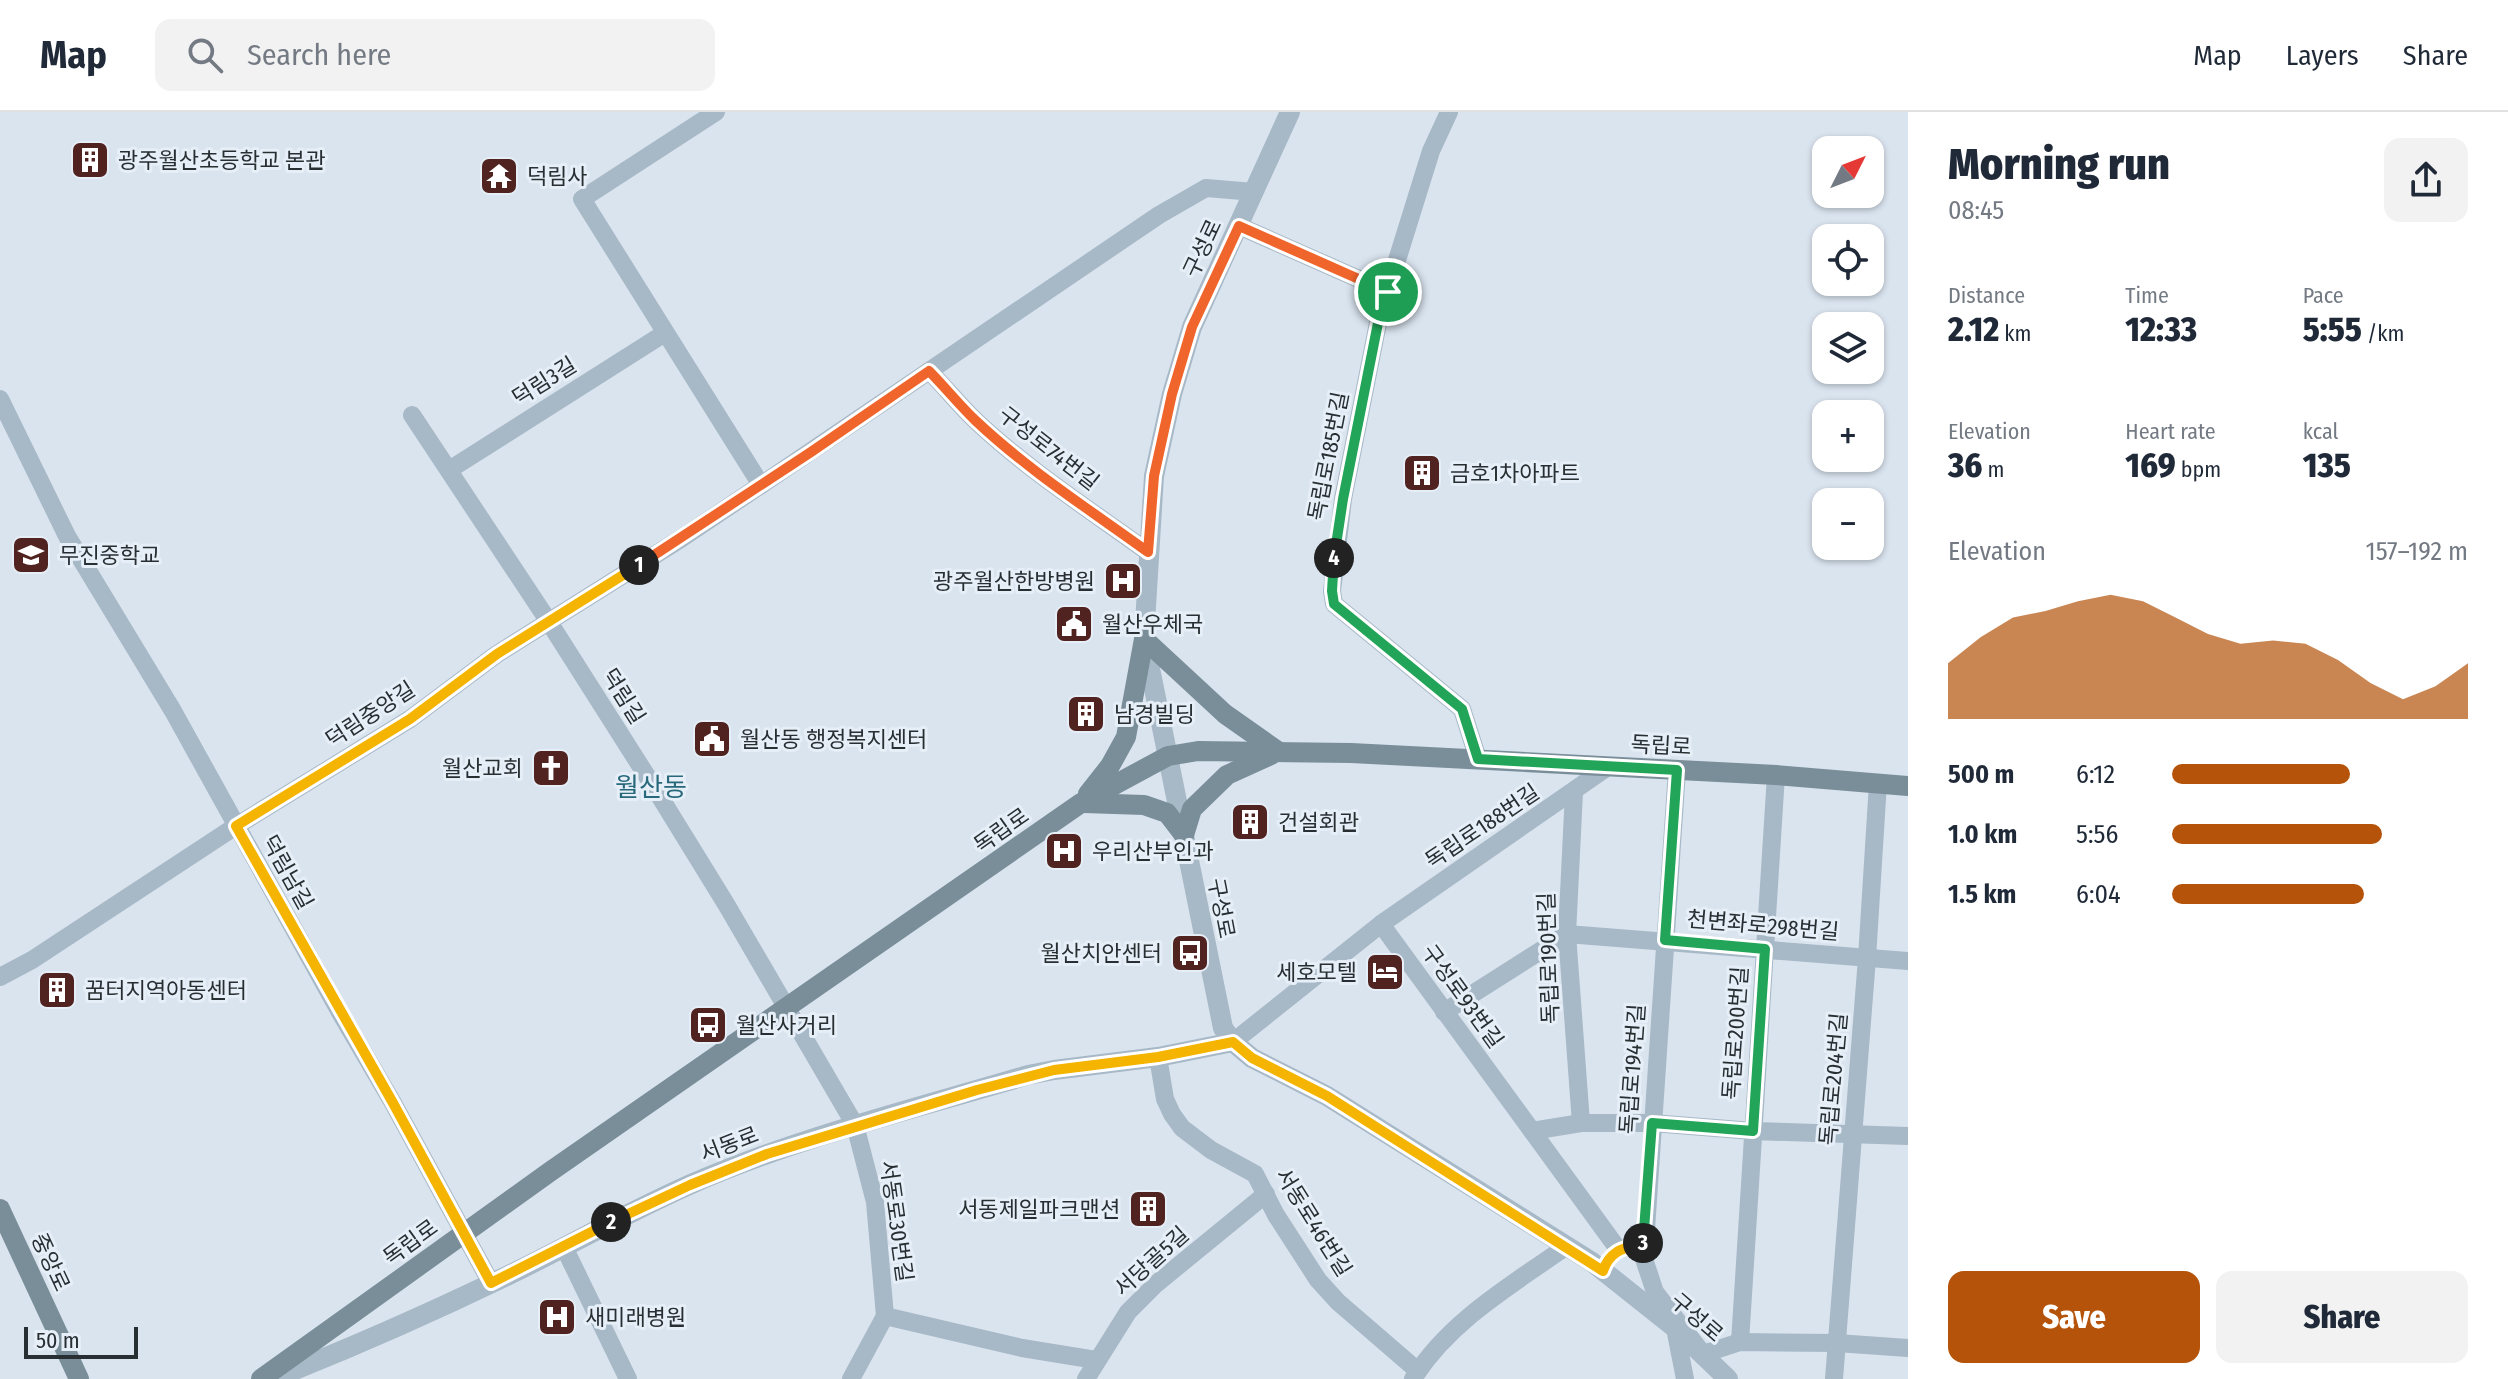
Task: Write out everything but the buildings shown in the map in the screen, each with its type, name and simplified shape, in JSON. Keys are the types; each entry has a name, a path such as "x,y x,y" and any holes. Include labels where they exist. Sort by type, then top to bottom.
{"main road":[{"path":"1144,639 1225,714 1279,752"},
{"path":"1081,803 1110,766 1126,737 1144,639"},
{"name":"독립로","path":"261,1379 464,1233 1081,803 1168,756 1198,751 1478,759 1776,775 1908,786"},
{"path":"1184,835 1192,809 1227,775 1279,752"},
{"path":"1081,803 1144,805 1167,813 1184,835"},
{"name":"중앙로","path":"0,1209 79,1379"}],"street":[{"path":"716,112 582,199 761,485"},
{"name":"구성로","path":"1290,112 1192,327 1172,394 1154,476 1148,552 1144,639 1223,1028 1233,1042 1252,1058 1327,1096 1603,1271 1675,1328 1728,1379"},
{"name":"독립로185번길","path":"1449,112 1431,151 1379,318 1343,499 1332,574 1332,598 1342,610 1462,709 1478,759"},
{"name":"덕림중앙길","path":"0,977 32,960 236,826 410,719 497,654 761,485 1159,215 1206,188 1254,192"},
{"path":"1239,226 1388,292"},
{"name":"덕림3길","path":"449,470 665,333"},
{"name":"구성로74번길","path":"929,371 976,421 1012,451 1052,484 1148,552"},
{"name":"덕림남길","path":"0,399 67,536 173,711 491,1283"},
{"name":"덕림길","path":"412,415 549,622 711,879 786,1008"},
{"name":"독립로188번길","path":"1381,924 1609,766"},
{"name":"독립로194번길","path":"1677,770 1644,1259 1655,1292 1703,1354"},
{"name":"독립로200번길","path":"1740,1342 1776,775"},
{"name":"독립로204번길","path":"1834,1379 1878,783"},
{"name":"독립로190번길","path":"1574,792 1567,934 1581,1123"},
{"path":"1233,1042 1381,924"},
{"name":"구성로93번길","path":"1381,924 1618,1249"},
{"path":"1444,1012 1567,934"},
{"name":"천변좌로298번길","path":"1567,934 1908,961"},
{"name":"서동로30번길","path":"786,1008 855,1125 875,1202 885,1316"},
{"name":"서동로","path":"272,1379 334,1355 491,1283 690,1185 767,1154 1028,1075 1158,1057 1233,1042"},
{"name":"서동로46번길","path":"1158,1057 1165,1099 1182,1128 1211,1150 1255,1174 1318,1280 1416,1375"},
{"path":"1532,1131 1581,1123 1652,1123 1753,1131 1908,1136"},
{"name":"서당골5길","path":"1086,1379 1128,1312 1148,1291 1266,1194"},
{"path":"1603,1271 1607,1258 1618,1249 1645,1243"},
{"path":"1416,1375 1448,1337 1475,1312 1567,1246"},
{"path":"564,1247 628,1379"},
{"path":"851,1379 885,1316 1022,1348 1096,1360"},
{"path":"1675,1328 1685,1379"},
{"path":"1703,1354 1740,1342 1837,1343 1908,1348"}],"place":[{"name":"광주월산초등학교 본관","path":"90,160"},
{"name":"덕림사","path":"499,176"},
{"name":"금호1차아파트","path":"1422,473"},
{"name":"무진중학교","path":"31,555"},
{"name":"광주월산한방병원","path":"1123,581"},
{"name":"월산우체국","path":"1074,624"},
{"name":"남경빌딩","path":"1086,714"},
{"name":"월산동 행정복지센터","path":"712,739"},
{"name":"월산교회","path":"551,768"},
{"name":"건설회관","path":"1250,822"},
{"name":"우리산부인과","path":"1064,851"},
{"name":"월산치안센터","path":"1190,953"},
{"name":"세호모텔","path":"1385,972"},
{"name":"꿈터지역아동센터","path":"57,990"},
{"name":"월산사거리","path":"708,1025"},
{"name":"서동제일파크맨션","path":"1148,1209"},
{"name":"새미래병원","path":"557,1317"}],"district":[{"name":"월산동","path":"651,787"}],"route":[{"path":"1239,226 1388,292 1379,318 1343,499 1332,574 1334,604 1462,709 1478,759 1677,770 1665,940 1765,949 1753,1131 1652,1123 1645,1243 1618,1249 1607,1258 1603,1271 1327,1096 1252,1058 1233,1042 1158,1057 1028,1075 855,1125 767,1154 690,1185 491,1283 236,826 410,719 497,654 682,538 929,371 976,421 1012,451 1052,484 1148,552 1154,476 1172,394 1192,327 1239,226"}]}
